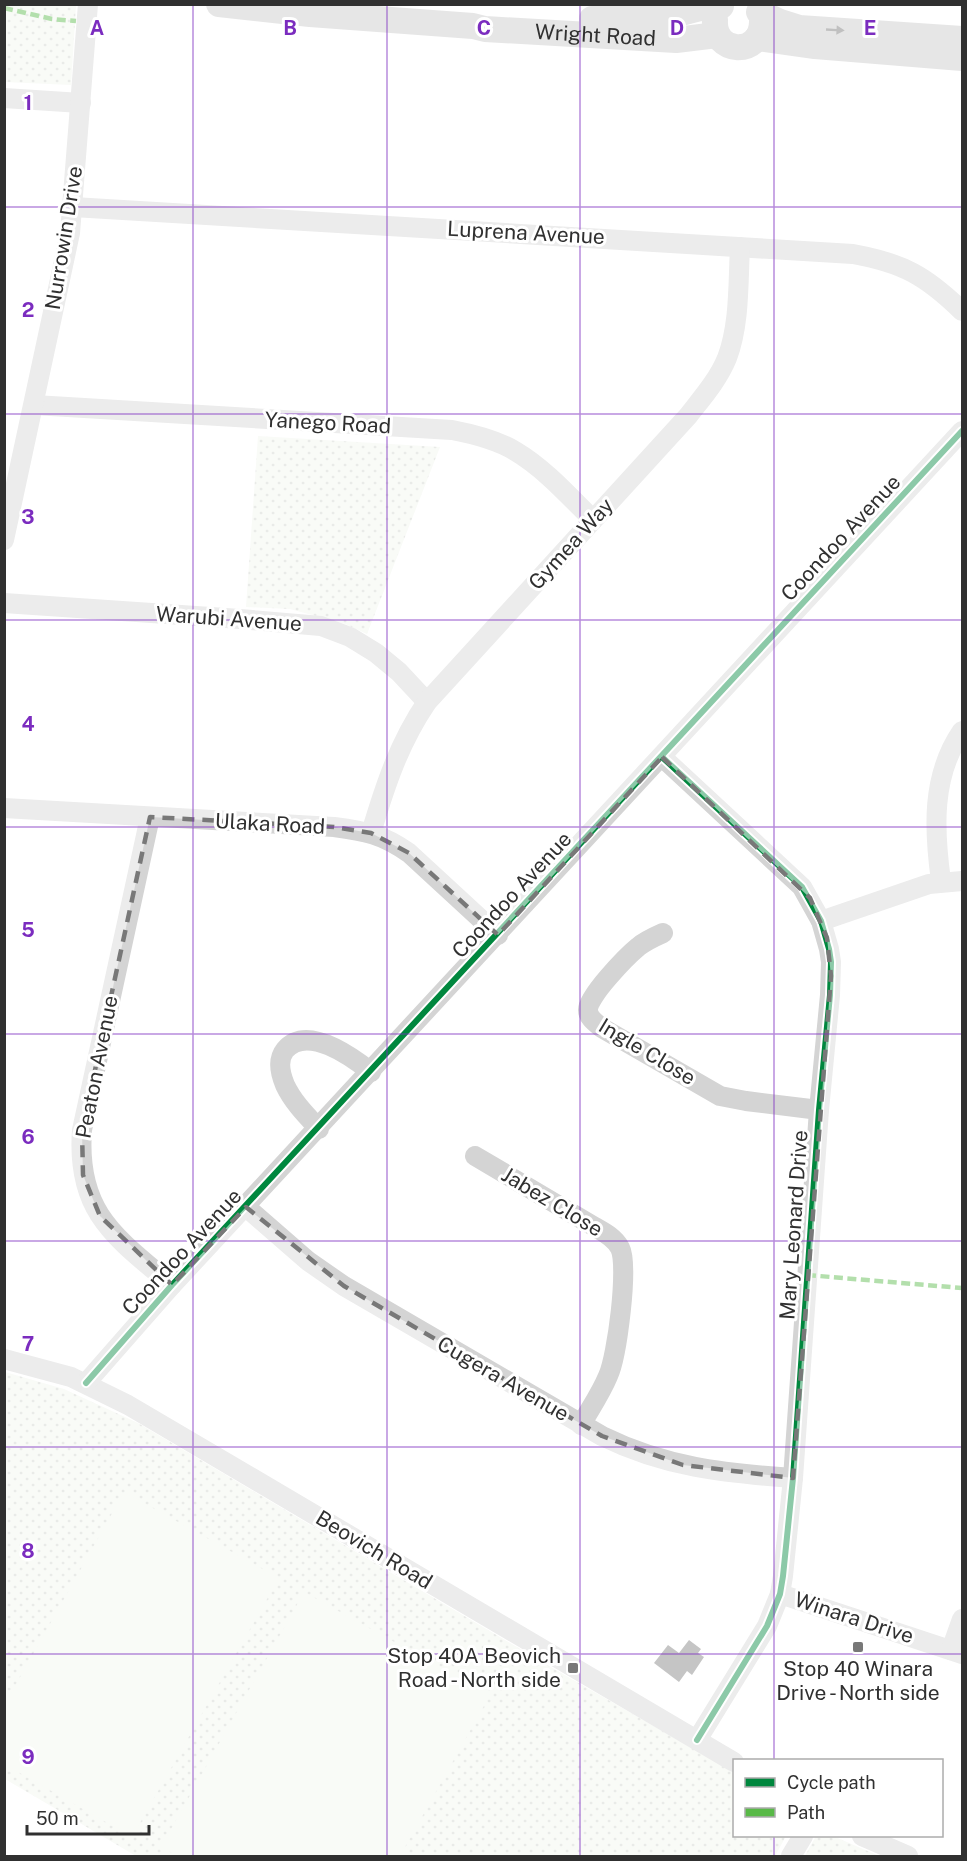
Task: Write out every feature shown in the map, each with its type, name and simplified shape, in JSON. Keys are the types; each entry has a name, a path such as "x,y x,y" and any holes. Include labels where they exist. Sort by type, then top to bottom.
{"main road":[{"path":"569,17 595,10 665,4"},
{"name":"Wright Road","path":"231,5 310,14 473,26 485,29 676,40 717,35"},
{"name":"Wright Road","path":"473,26 485,21 569,17 657,18 686,13 707,5 723,5"},
{"path":"723,5 714,23 717,35 727,44 740,47 752,43 757,38 762,22 756,8"},
{"path":"756,8 780,22 800,28 963,39"},
{"path":"757,38 815,46 963,58"}],"street":[{"name":"Nurrowin Drive","path":"4,540 62,274 73,207 88,4"},
{"path":"4,98 81,103"},
{"name":"Luprena Avenue","path":"73,207 853,254 905,267 922,277 963,311"},
{"name":"Gymea Way","path":"371,832 394,762 413,722 426,702 688,416 717,377 726,359 733,335 740,247"},
{"name":"Yanego Road","path":"34,405 452,430 468,433 513,449 523,455 593,520"},
{"name":"Coondoo Avenue","path":"86,1383 172,1285 319,1129 963,430"},
{"name":"Warubi Avenue","path":"4,603 321,626 350,637 376,653 399,672 426,702"},
{"path":"941,881 935,828 939,788 947,758 963,731"},
{"name":"Mary Leonard Drive","path":"662,757 793,878 810,898 822,921 829,949 831,976 819,1110 793,1478 787,1549 780,1593 767,1626 697,1740"},
{"name":"Ulaka Road","path":"4,808 334,827 371,832 409,853 498,934"},
{"name":"Peaton Avenue","path":"150,818 82,1130 81,1162 86,1190 100,1216 134,1253 172,1285"},
{"path":"822,921 941,881 963,881"},
{"name":"Ingle Close","path":"663,933 631,953 591,997 588,1010 590,1017 602,1028 720,1096 819,1110"},
{"path":"319,1129 301,1109 285,1085 280,1065 281,1056 286,1048 292,1043 312,1040 358,1061 371,1072"},
{"name":"Jabez Close","path":"475,1156 595,1227 611,1238 621,1251 621,1294 615,1354 609,1375 581,1425"},
{"name":"Cugera Avenue","path":"246,1207 308,1261 344,1286 581,1425 622,1446 664,1461 715,1470 793,1478"},
{"name":"Beovich Road","path":"4,1359 56,1371 86,1383 187,1439 733,1761"},
{"name":"Winara Drive","path":"780,1593 957,1652"},
{"path":"957,1652 963,1619"},
{"path":"791,1857 802,1837"},
{"path":"864,1837 908,1857"}],"highlighted area":[{"path":"662,757 810,898 827,938 831,976 793,1478 683,1465 602,1436 344,1286 246,1207 172,1285 100,1216 83,1175 82,1130 150,817 334,827 371,833 409,853 498,935"}],"shaded area":[{"path":"5,4 76,5 71,85 5,82"},
{"path":"258,436 440,447 367,634 345,624 290,609 246,607"},
{"path":"5,1372 64,1389 138,1423 549,1666 733,1771 733,1837 785,1837 775,1856 136,1856 5,1779"},
{"path":"124,1492 279,1578 132,1837 4,1764 5,1704"},
{"path":"304,1592 490,1695 400,1856 178,1856 161,1847"},
{"path":"815,1837 835,1837 879,1856 805,1856"}],"building":[{"path":"689,1640 701,1649 698,1653 704,1657 692,1675 687,1671 679,1682 654,1663 668,1645 679,1653"}],"marked path":[{"path":"4,8 52,19 76,21"},
{"path":"807,1275 962,1288"}],"cycle path":[{"path":"86,1383 172,1285 962,431"},
{"path":"662,757 802,887 821,921 831,962 793,1478 780,1594 767,1626 697,1740"}],"place":[{"name":"Stop 40 Winara Drive - North side","path":"858,1647"},
{"name":"Stop 40A Beovich Road - North side","path":"573,1668"}]}
